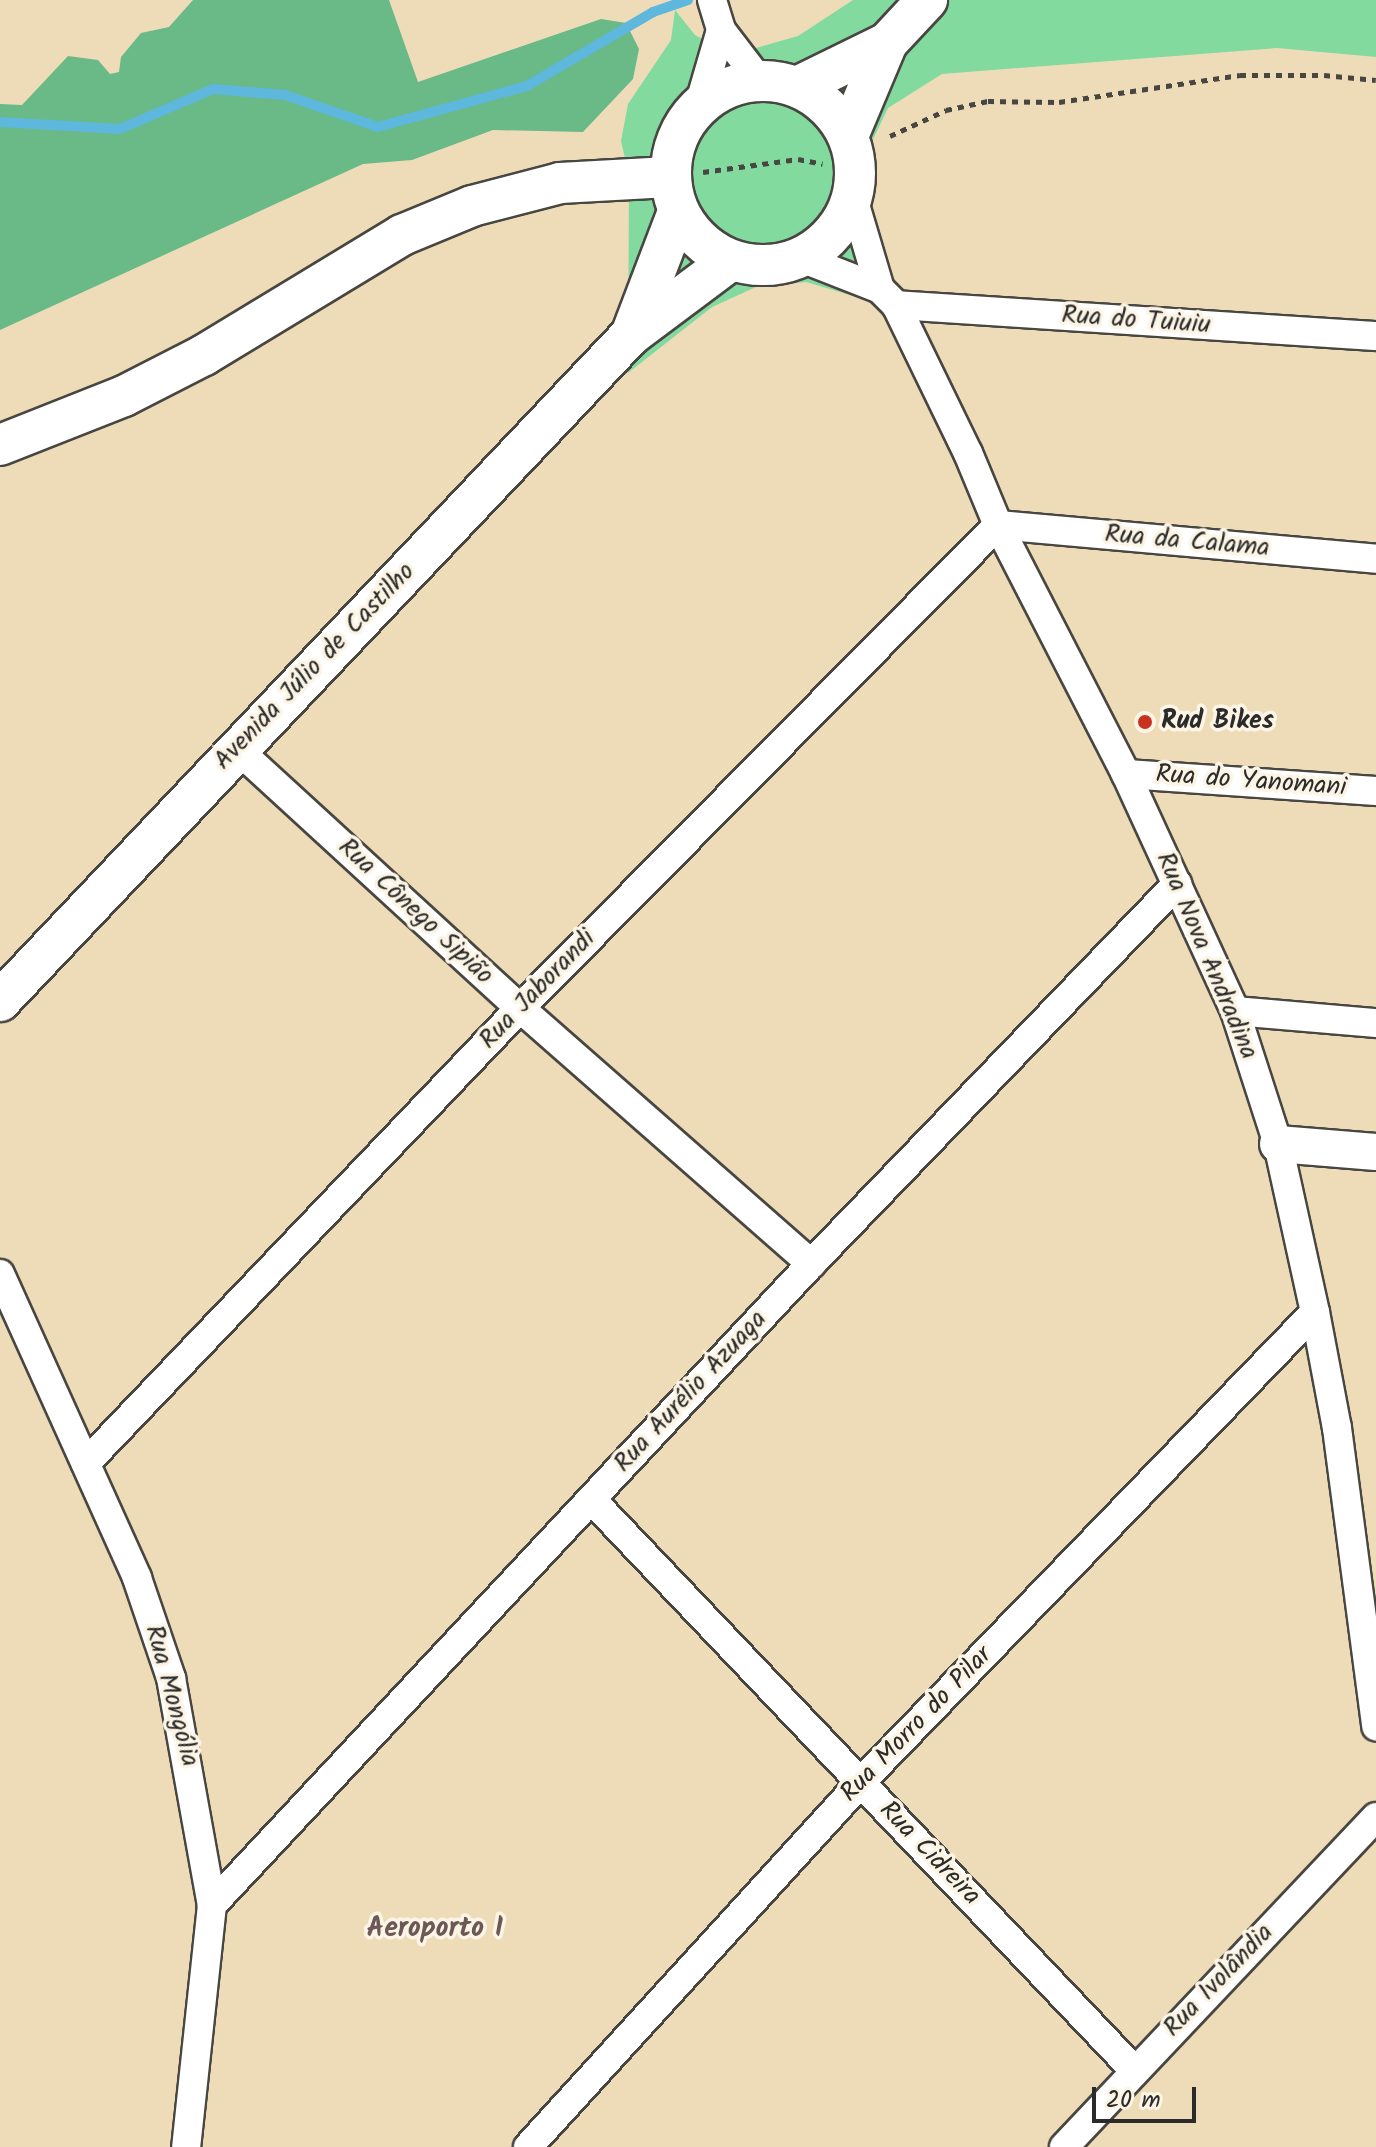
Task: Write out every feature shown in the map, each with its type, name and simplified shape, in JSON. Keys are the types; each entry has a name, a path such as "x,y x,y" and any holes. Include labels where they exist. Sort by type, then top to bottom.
{"main road":[{"path":"631,335 674,194 679,133 700,102 724,89 778,84 906,22"},
{"path":"674,194 699,242 730,261 766,267 801,258 834,234 853,168 906,22"},
{"path":"778,84 828,106 853,168"},
{"path":"0,445 124,396 191,362 402,235 472,206 560,183 674,194"},
{"path":"631,335 730,261"},
{"name":"Avenida Júlio de Castilho","path":"0,1001 236,748 631,335"}],"street":[{"path":"717,16 778,84"},
{"path":"700,102 717,16"},
{"name":"Rua Nova Andradina","path":"853,168 888,297 968,453 998,525 1126,774 1235,1011 1278,1144 1364,1541 1376,1726"},
{"path":"801,258 888,297"},
{"name":"Rua do Tuiuiu","path":"888,297 1376,336"},
{"name":"Rua da Calama","path":"998,525 1376,559"},
{"name":"Rua Jaborandi","path":"86,1463 520,1008 998,525"},
{"name":"Rua Cônego Sipião","path":"236,748 520,1008 811,1264"},
{"name":"Rua do Yanomani","path":"1126,774 1376,791"},
{"name":"Rua Aurélio Azuaga","path":"212,1905 811,1264 1177,884"},
{"path":"1235,1011 1376,1023"},
{"path":"1278,1144 1376,1152"},
{"name":"Rua Mongólia","path":"0,1274 137,1578 171,1678 212,1905 186,2147"},
{"name":"Rua Morro do Pilar","path":"528,2147 861,1782 1315,1312"},
{"name":"Rua Cidreira","path":"591,1499 1134,2070"},
{"name":"Rua Ivolândia","path":"1064,2147 1376,1817"}],"path":[{"path":"674,194 798,159 853,168 887,137 946,110 988,101 1059,102 1240,75 1324,75 1376,80"}],"green space":[{"path":"193,0 389,0 418,82 601,19 626,23 639,49 633,79 583,132 493,130 412,160 363,164 0,330 0,104 22,105 68,56 98,60 110,74 119,72 121,57 141,33 169,27"},
{"path":"853,0 1376,0 1376,57 1277,48 942,74 888,108 869,148 866,200 887,306 806,282 756,287 712,307 628,373 629,176 621,141 628,104 671,40 675,10 695,35 712,44 749,50 798,36"}],"waterway":[{"path":"0,122 120,129 213,89 285,95 378,127 527,86 653,12 688,0"}],"place":[{"name":"Rud Bikes","path":"1145,722"}],"district":[{"name":"Aeroporto I","path":"435,1929"}]}
